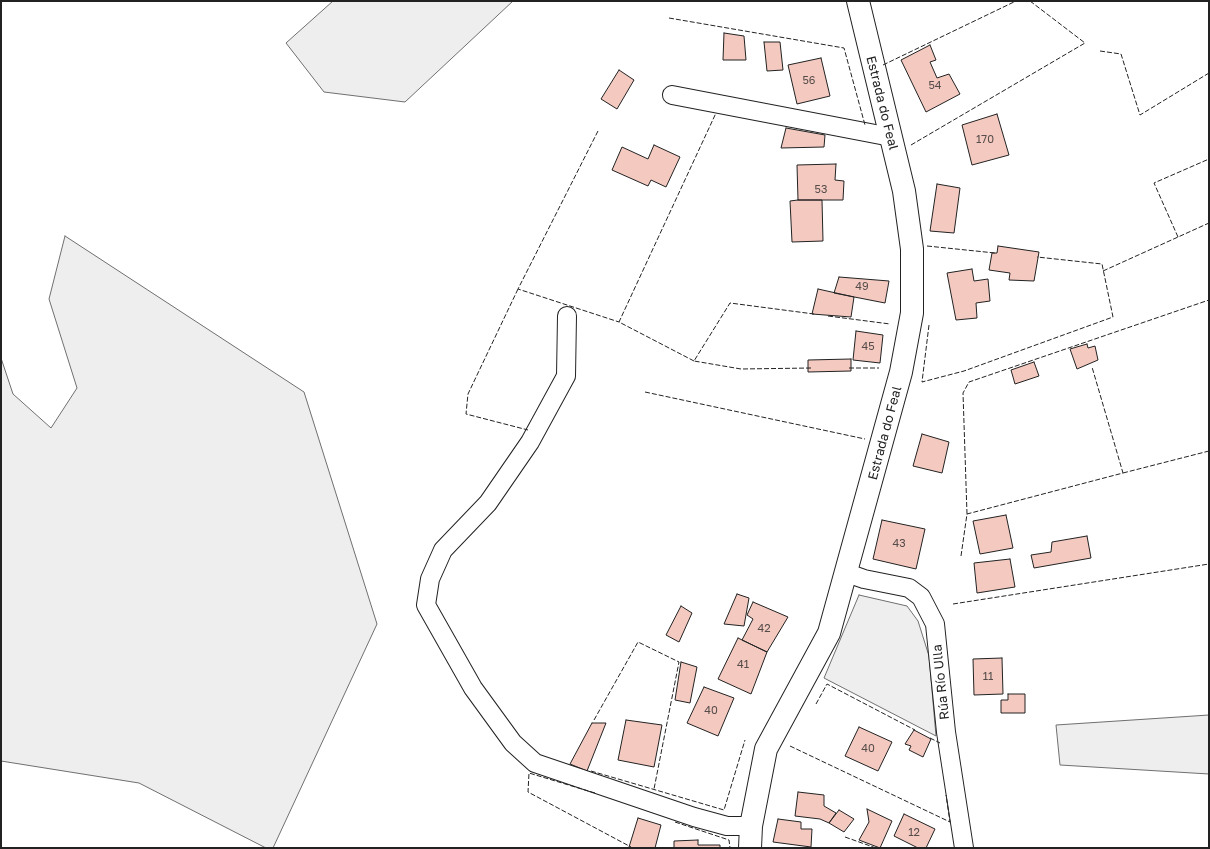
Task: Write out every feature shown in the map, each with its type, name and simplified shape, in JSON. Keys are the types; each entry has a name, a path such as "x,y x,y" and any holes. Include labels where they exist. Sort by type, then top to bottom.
{"main road":[{"name":"Estrada do Feal","path":"750,848 751,826 766,749 829,633 847,573 901,372 912,313 912,249 904,191 858,1"}],"street":[{"path":"672,95 891,137"},
{"path":"567,316 566,376 530,442 488,504 443,550 430,579 426,605 473,688 513,743 535,763 707,821 727,826 751,826"},
{"name":"Rúa Río Ulla","path":"847,573 864,579 909,588 921,597 934,624 946,732 964,848"}],"shaded area":[{"path":"333,1 513,1 405,102 324,92 286,43"},
{"path":"65,236 304,392 377,624 273,848 266,848 139,783 1,761 1,358 13,394 51,428 77,388 49,299"},
{"path":"859,595 907,606 918,621 929,656 936,736 824,678"},
{"path":"1209,715 1209,774 1060,765 1056,725"}],"building":[{"path":"724,33 744,36 746,60 723,60"},
{"path":"764,42 780,42 783,70 767,71"},
{"path":"930,45 936,60 930,62 937,78 949,74 960,94 926,112 901,60"},
{"path":"821,58 830,96 797,104 788,65"},
{"path":"619,70 634,80 617,109 601,99"},
{"path":"997,114 1009,155 972,165 962,125"},
{"path":"786,128 825,135 824,147 781,148"},
{"path":"654,145 680,157 666,187 651,180 648,186 612,170 622,147 648,159"},
{"path":"836,164 835,180 844,181 843,200 798,200 797,165"},
{"path":"937,184 960,188 954,233 930,231"},
{"path":"822,200 823,241 792,242 790,201"},
{"path":"998,246 1039,252 1034,281 1009,280 1010,273 989,270 992,253 997,253"},
{"path":"972,269 974,281 988,279 990,301 976,303 977,318 956,320 947,273"},
{"path":"839,277 889,281 885,303 834,293"},
{"path":"818,289 854,297 851,317 812,314"},
{"path":"856,331 883,335 880,363 853,360"},
{"path":"1087,344 1088,348 1095,346 1098,360 1077,369 1070,349"},
{"path":"851,359 851,371 808,372 808,360"},
{"path":"1034,362 1039,376 1015,384 1011,370"},
{"path":"922,434 949,442 942,473 913,466"},
{"path":"1006,515 1013,548 980,554 973,521"},
{"path":"882,520 925,529 916,569 873,559"},
{"path":"1087,536 1091,558 1034,568 1031,555 1051,552 1052,542"},
{"path":"1010,559 1015,587 977,593 974,563"},
{"path":"737,594 749,598 744,626 724,624"},
{"path":"753,602 788,617 767,652 742,640 753,619 747,615"},
{"path":"681,606 692,613 679,642 666,635"},
{"path":"738,638 767,652 751,694 718,679"},
{"path":"1002,658 1003,694 974,695 973,659"},
{"path":"681,662 697,667 690,703 675,700"},
{"path":"704,687 734,698 718,736 687,723"},
{"path":"1008,694 1025,694 1025,713 1001,713 1001,700 1008,700"},
{"path":"626,720 662,725 654,767 618,760"},
{"path":"592,723 606,723 587,771 570,764"},
{"path":"859,727 892,742 878,771 845,756"},
{"path":"914,730 931,739 923,757 909,750 911,746 905,744"},
{"path":"798,792 824,795 824,806 836,813 829,823 820,819 795,816"},
{"path":"867,809 892,821 880,848 859,840 869,822"},
{"path":"839,810 854,819 844,832 829,823"},
{"path":"904,814 935,829 926,848 918,848 894,836"},
{"path":"638,818 661,825 655,848 629,847"},
{"path":"778,819 801,822 801,829 812,829 811,847 773,842"},
{"path":"698,840 698,845 720,845 720,848 674,848 674,841"}],"fence":[{"path":"883,65 1016,1"},
{"path":"911,145 1085,43 1030,1"},
{"path":"669,18 844,48 865,125"},
{"path":"1100,51 1121,54 1140,115 1209,73"},
{"path":"694,361 619,322 716,113"},
{"path":"598,131 518,289 619,322"},
{"path":"1178,237 1154,183 1209,159"},
{"path":"1103,271 1209,223"},
{"path":"927,246 995,253"},
{"path":"929,325 922,382 964,371 1113,317 1102,264 1037,257"},
{"path":"518,289 468,394 466,414 528,430"},
{"path":"967,514 963,393 969,382 1209,300"},
{"path":"811,368 741,369 694,361 730,303 814,314"},
{"path":"828,316 890,324"},
{"path":"961,556 967,514 1123,473 1092,367"},
{"path":"849,368 879,368"},
{"path":"645,392 865,439"},
{"path":"1123,473 1209,451"},
{"path":"953,604 1209,564"},
{"path":"594,720 638,642 679,662 654,789"},
{"path":"816,704 827,684 915,730"},
{"path":"930,738 940,743"},
{"path":"591,771 724,810 745,740"},
{"path":"790,746 950,822 946,795"},
{"path":"595,793 529,773 528,792 631,847"},
{"path":"675,822 729,840 730,848"},
{"path":"845,837 876,848"}]}
